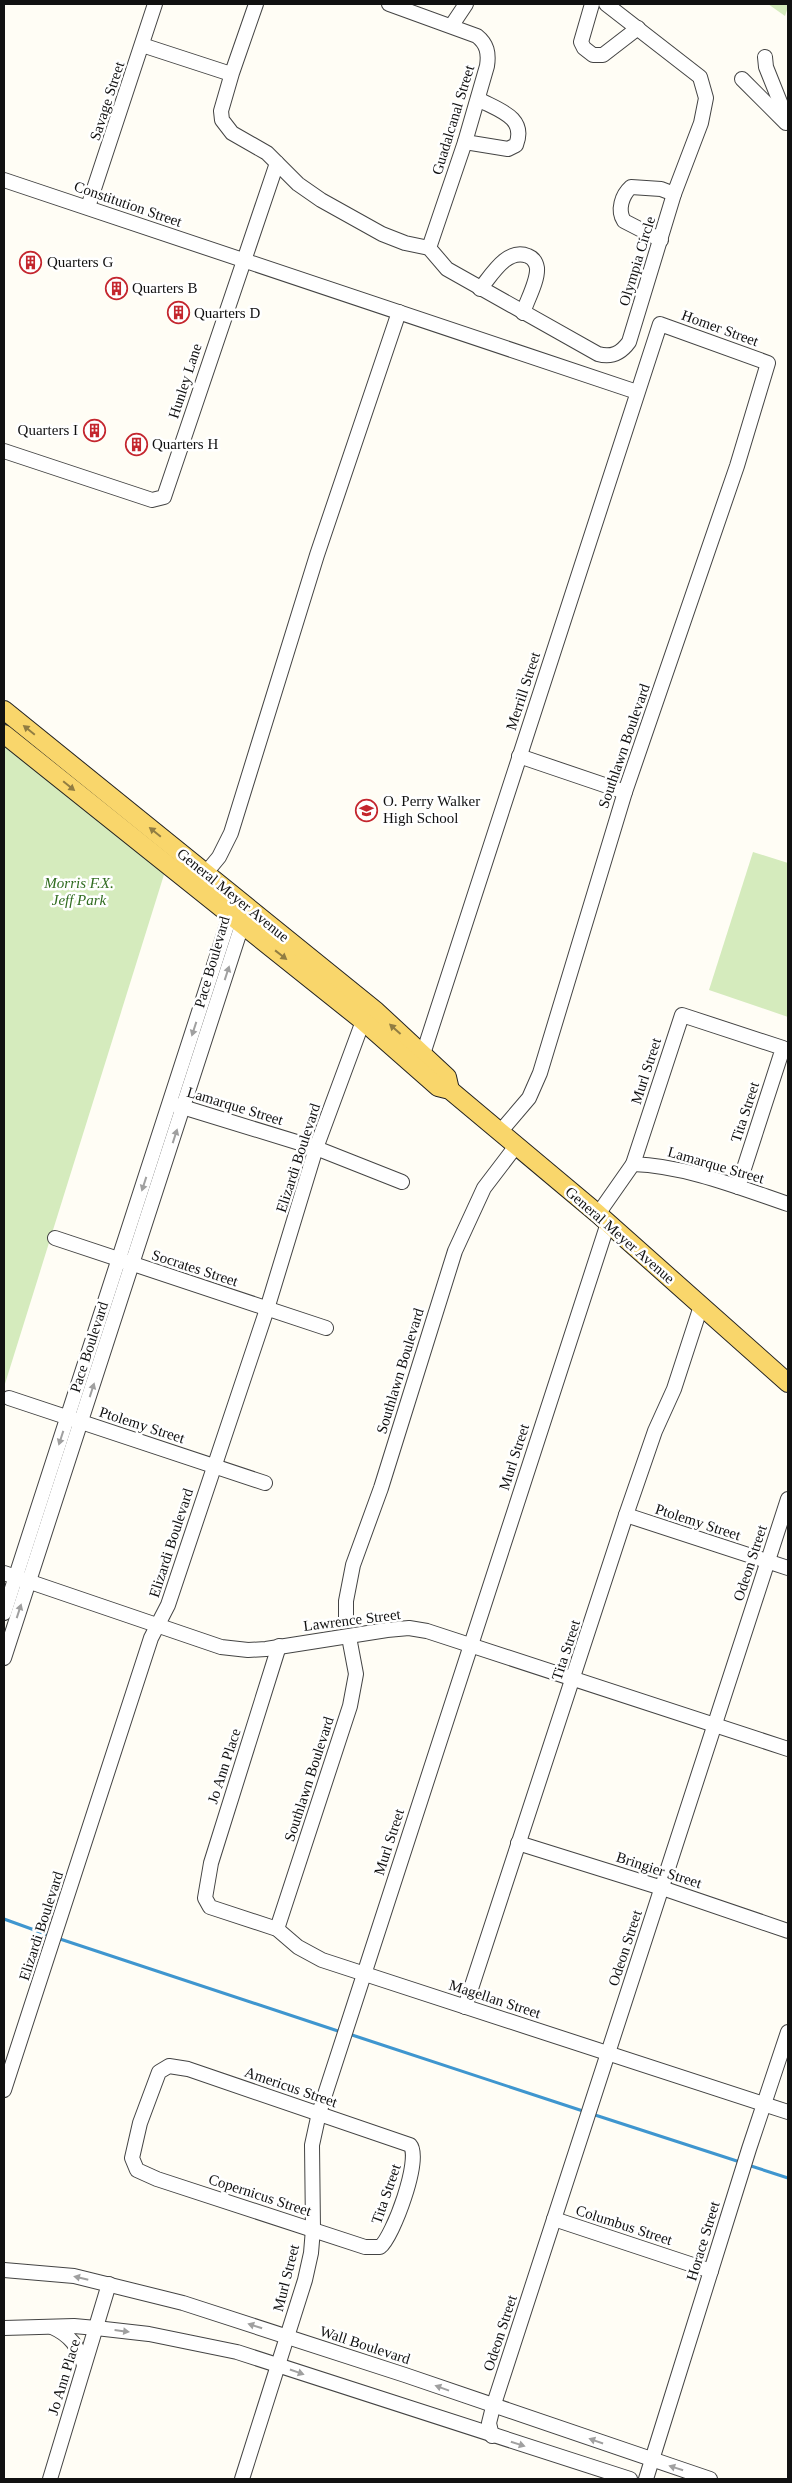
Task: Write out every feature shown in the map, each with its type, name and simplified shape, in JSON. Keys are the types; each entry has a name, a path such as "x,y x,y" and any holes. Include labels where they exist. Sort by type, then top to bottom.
{"main road":[{"name":"General Meyer Avenue","path":"4,710 243,903 417,1059 447,1077 450,1090 603,1219 788,1383"},
{"name":"General Meyer Avenue","path":"4,734 236,921 369,1016"}],"street":[{"name":"Savage Street","path":"88,207 155,4"},
{"path":"256,4 231,74 221,111 222,120 232,133 267,153 298,184 320,200 382,234 405,243 429,248"},
{"name":"Guadalcanal Street","path":"389,4 452,25 476,36 488,50 487,66 478,99 429,248"},
{"path":"452,25 466,4"},
{"path":"592,4 581,42 584,48 593,55 602,55 638,28"},
{"name":"Olympia Circle","path":"429,248 447,269 598,354 609,356 622,351 628,342 674,194 701,123 706,104 706,90 700,77 606,4"},
{"path":"142,45 231,74"},
{"path":"765,57 766,67 788,123"},
{"path":"742,79 788,123"},
{"path":"465,142 508,149 516,145 518,140 520,132 518,125 507,115 478,99"},
{"name":"Hunley Lane","path":"4,450 152,500 164,497 242,260 277,163"},
{"name":"Constitution Street","path":"4,180 637,392"},
{"path":"661,240 624,221 620,208 631,187 661,189 674,194"},
{"path":"480,289 507,258 514,254 526,255 532,258 537,270 523,313"},
{"path":"194,886 207,874 227,844 317,555 399,312"},
{"name":"Merrill Street","path":"417,1059 519,756 660,324"},
{"name":"Homer Street","path":"660,324 768,363"},
{"name":"Southlawn Boulevard","path":"500,1132 529,1098 540,1073 624,792 737,466 768,363"},
{"path":"519,756 624,792"},
{"name":"Pace Boulevard","path":"4,1613 74,1421 243,903"},
{"name":"Murl Street","path":"242,2479 288,2337 311,2253 312,2145 319,2113 470,1645 603,1219 632,1164 682,1015 782,1048"},
{"name":"Elizardi Boulevard","path":"4,2090 148,1647 159,1626 267,1309 316,1148 369,1016"},
{"name":"Tita Street","path":"738,1187 782,1048"},
{"name":"Lamarque Street","path":"177,1105 316,1148 402,1182"},
{"name":"Southlawn Boulevard","path":"346,1619 346,1601 353,1565 382,1488 454,1251 490,1178 516,1146"},
{"name":"Lamarque Street","path":"632,1164 656,1165 738,1187 788,1204"},
{"name":"Socrates Street","path":"55,1238 326,1328"},
{"name":"Tita Street","path":"465,2007 574,1679 626,1515 655,1430 674,1389 701,1306"},
{"name":"Ptolemy Street","path":"9,1398 264,1483"},
{"name":"Odeon Street","path":"492,2436 489,2423 493,2407 788,1499"},
{"name":"Ptolemy Street","path":"626,1515 788,1568"},
{"name":"Pace Boulevard","path":"4,1658 16,1577"},
{"name":"Lawrence Street","path":"16,1577 221,1647 248,1650 409,1628 436,1634 788,1749"},
{"name":"Southlawn Boulevard","path":"277,1929 350,1706 356,1674 350,1637"},
{"name":"Jo Ann Place","path":"205,1898 205,1887 214,1850 279,1646"},
{"name":"Bringier Street","path":"518,1843 662,1888 788,1931"},
{"name":"Magellan Street","path":"205,1898 210,1907 277,1929 312,1956 363,1975 788,2112"},
{"name":"Horace Street","path":"646,2479 749,2149 788,2032"},
{"name":"Americus Street","path":"133,2165 132,2158 140,2123 159,2072 169,2066 181,2066 405,2142 412,2148"},
{"name":"Tita Street","path":"380,2247 391,2231 412,2171 414,2161 412,2148"},
{"name":"Copernicus Street","path":"133,2165 142,2173 157,2179 312,2230 365,2246 380,2247"},
{"name":"Columbus Street","path":"554,2219 711,2271"},
{"name":"Wall Boulevard","path":"4,2270 74,2276 183,2303 710,2479"},
{"name":"Jo Ann Place","path":"50,2479 109,2284"},
{"path":"49,2326 69,2337 80,2351 84,2365"},
{"path":"4,2328 49,2326 96,2328 158,2336 237,2352 492,2436 630,2479"}],"green space":[{"path":"768,4 788,4 788,11 785,16"},
{"name":"Morris F.X. Jeff Park","path":"4,738 167,865 4,1387"},
{"path":"753,852 788,863 788,1017 709,990"}],"waterway":[{"path":"4,1919 51,1936"},
{"path":"57,1938 341,2032"},
{"path":"349,2034 586,2112"},
{"path":"592,2114 740,2162"},
{"path":"748,2165 788,2178"}],"place":[{"name":"Quarters G","path":"31,262"},
{"name":"Quarters B","path":"116,288"},
{"name":"Quarters D","path":"178,313"},
{"name":"Quarters I","path":"94,430"},
{"name":"Quarters H","path":"136,444"},
{"name":"O. Perry Walker High School","path":"367,810"}]}
